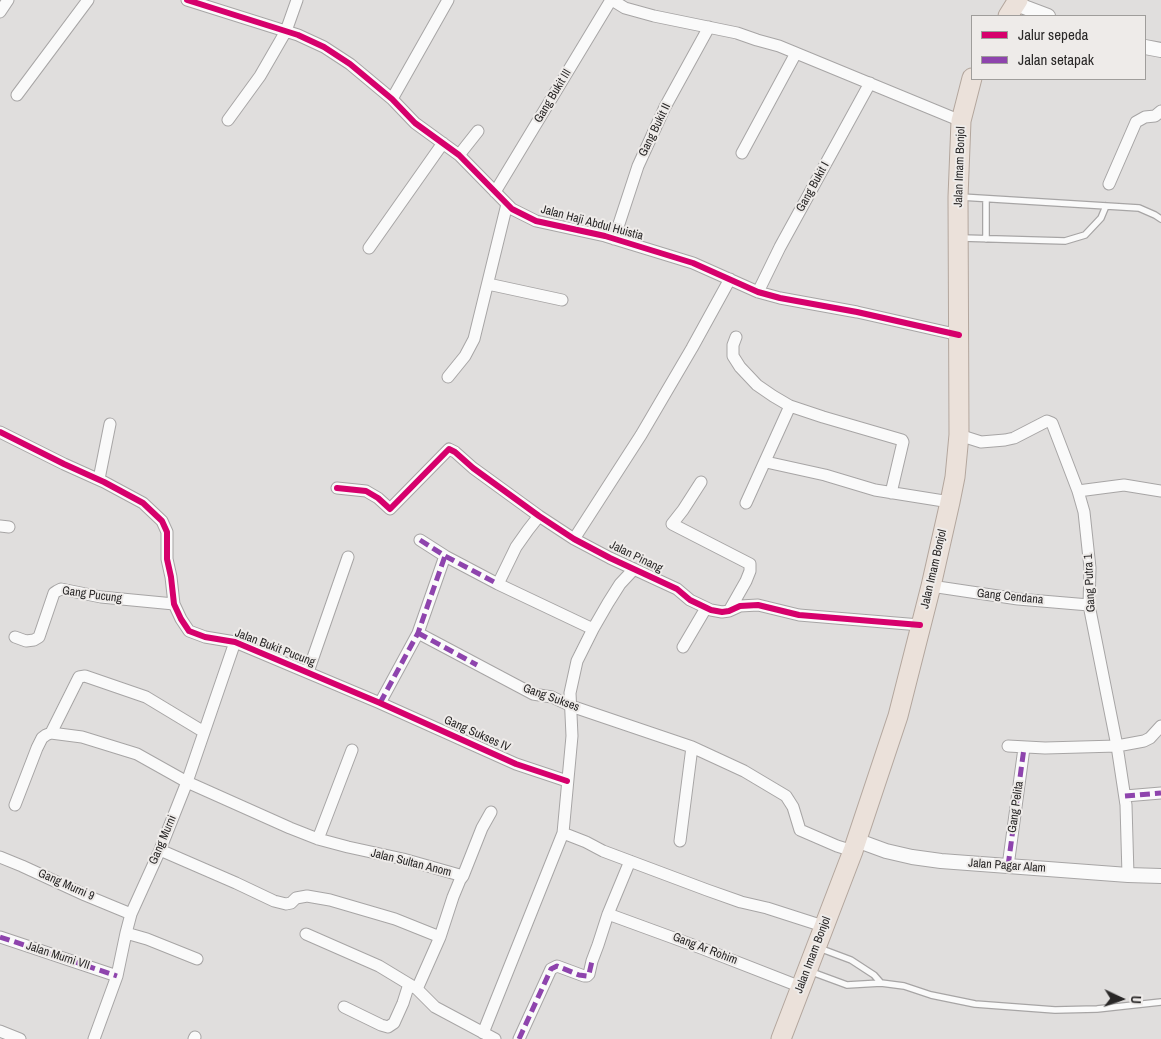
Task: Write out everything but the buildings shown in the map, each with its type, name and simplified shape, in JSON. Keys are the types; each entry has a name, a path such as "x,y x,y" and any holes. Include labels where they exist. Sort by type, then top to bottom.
{"highway":[{"name":"Jalan Imam Bonjol","path":"781,1039 854,845 898,716 931,586 955,477 959,435 958,197 961,121 971,80"}],"street":[{"path":"0,12 8,0"},
{"path":"17,95 88,0"},
{"name":"Jalan Haji Abdul Huistia","path":"187,0 218,4 324,47 350,64 392,98 416,123 459,155 512,209 536,221 614,239 693,263 758,292 780,298 857,312 959,335"},
{"path":"228,120 260,76 286,31 296,0"},
{"path":"392,98 448,0"},
{"path":"611,0 625,8 654,16 738,33 779,46 961,121"},
{"name":"Gang Bukit III","path":"495,192 611,0"},
{"path":"1014,7 1044,15"},
{"name":"Gang Bukit II","path":"614,239 638,166 665,106 709,27"},
{"path":"1146,47 1161,50"},
{"path":"742,153 796,53"},
{"name":"Gang Bukit I","path":"758,292 780,247 870,82"},
{"path":"1109,184 1136,122 1155,116 1161,111"},
{"path":"459,155 478,131"},
{"path":"369,248 444,143"},
{"path":"448,377 465,356 474,339 507,204"},
{"path":"574,538 646,427 730,279"},
{"path":"488,284 562,300"},
{"path":"736,337 732,346 733,356 740,367 757,385 773,396 790,406 902,440 891,493"},
{"path":"746,503 790,406"},
{"name":"Gang Putra 1","path":"959,435 981,442 1005,440 1014,438 1050,421 1078,490 1084,512 1088,543 1090,568 1089,605 1125,796 1128,875"},
{"path":"99,479 110,424"},
{"name":"Jalan Bukit Pucung","path":"0,432 99,479 143,504 162,522 167,532 167,559 174,604 189,631 205,637 235,642 380,703"},
{"name":"Jalan Pinang","path":"337,488 366,491 378,498 390,509 449,448 539,516 574,538 610,558 677,589 690,600 711,610 722,612 740,606 758,605 799,615 920,625"},
{"path":"766,462 825,475 875,490 950,502"},
{"path":"701,482 672,524 750,564 750,571 746,581 729,611"},
{"path":"1078,490 1124,486 1161,491"},
{"path":"498,584 516,547 539,516"},
{"path":"420,540 444,556 498,584 593,629"},
{"path":"380,703 418,633 444,556"},
{"path":"308,672 348,557"},
{"path":"483,1033 563,833 572,736 570,693 577,661 593,629 620,584 634,569"},
{"name":"Gang Cendana","path":"931,586 1009,598 1089,605"},
{"name":"Gang Pucung","path":"15,636 26,641 40,637 54,593 61,589 101,597 174,604"},
{"path":"683,646 706,608"},
{"name":"Gang Sukses","path":"418,633 533,694 552,698 692,747 744,771 786,796 793,807 800,830 837,846 854,845"},
{"name":"Gang Murni","path":"94,1039 117,976 131,914 160,850 187,782 235,642"},
{"path":"15,805 37,748 42,738 51,733 78,677 85,676 146,698 204,732"},
{"name":"Gang Sukses IV","path":"380,703 516,764 568,782"},
{"path":"1008,746 1066,748 1117,746 1144,742 1161,726"},
{"name":"Jalan Sultan Anom","path":"51,733 82,737 137,754 187,782 318,839 403,859 463,876 453,897 440,937 394,1023 388,1027 381,1026 344,1007"},
{"path":"680,841 692,747"},
{"name":"Gang Pelita","path":"1008,866 1024,748"},
{"path":"318,839 352,750"},
{"path":"1125,796 1161,793"},
{"path":"463,876 482,828 491,812"},
{"path":"563,833 630,861 741,902 824,926"},
{"name":"Jalan Pagar Alam","path":"854,845 941,861 1161,876"},
{"path":"160,850 274,901 286,904 291,903 296,898 307,896 330,900 395,919 440,937"},
{"name":"Gang Murni 9","path":"0,857 131,914"},
{"path":"519,1039 551,969 557,966 584,976 589,974 608,914 630,861"},
{"name":"Gang Ar Rohim","path":"608,914 701,948 804,979"},
{"path":"126,933 147,939 197,959"},
{"path":"306,934 365,959 413,986 435,1007 495,1039"},
{"name":"Jalan Murni VII","path":"0,937 117,976"},
{"path":"0,1031 20,1039"}],"lane":[{"path":"958,197 1139,208 1161,219"},
{"path":"986,199 986,239"},
{"path":"958,238 1065,241 1084,235 1101,218 1106,206"},
{"path":"816,947 851,960 874,975 881,983"},
{"path":"804,979 847,985 881,983 904,986 931,995 975,1004 1055,1010 1097,1009 1161,1002"}],"marked path":[{"path":"420,540 445,556 498,584"},
{"path":"380,703 418,633 445,556"},
{"path":"418,633 477,665"},
{"path":"1008,866 1024,748"},
{"path":"1125,796 1161,793"},
{"path":"0,937 117,976"},
{"path":"519,1039 551,969 557,966 579,975 587,976 592,961"}],"cycle path":[{"path":"187,0 298,35 324,47 350,64 392,99 415,123 459,155 512,209 536,221 605,236 693,263 758,292 780,298 857,312 959,335"},
{"path":"0,432 143,503 162,521 167,532 167,559 174,604 189,631 205,637 235,642 380,703 516,764 567,781"},
{"path":"337,488 366,491 378,498 390,509 449,449 539,516 574,539 677,589 690,600 711,610 722,612 740,606 758,605 799,615 920,625"}]}
